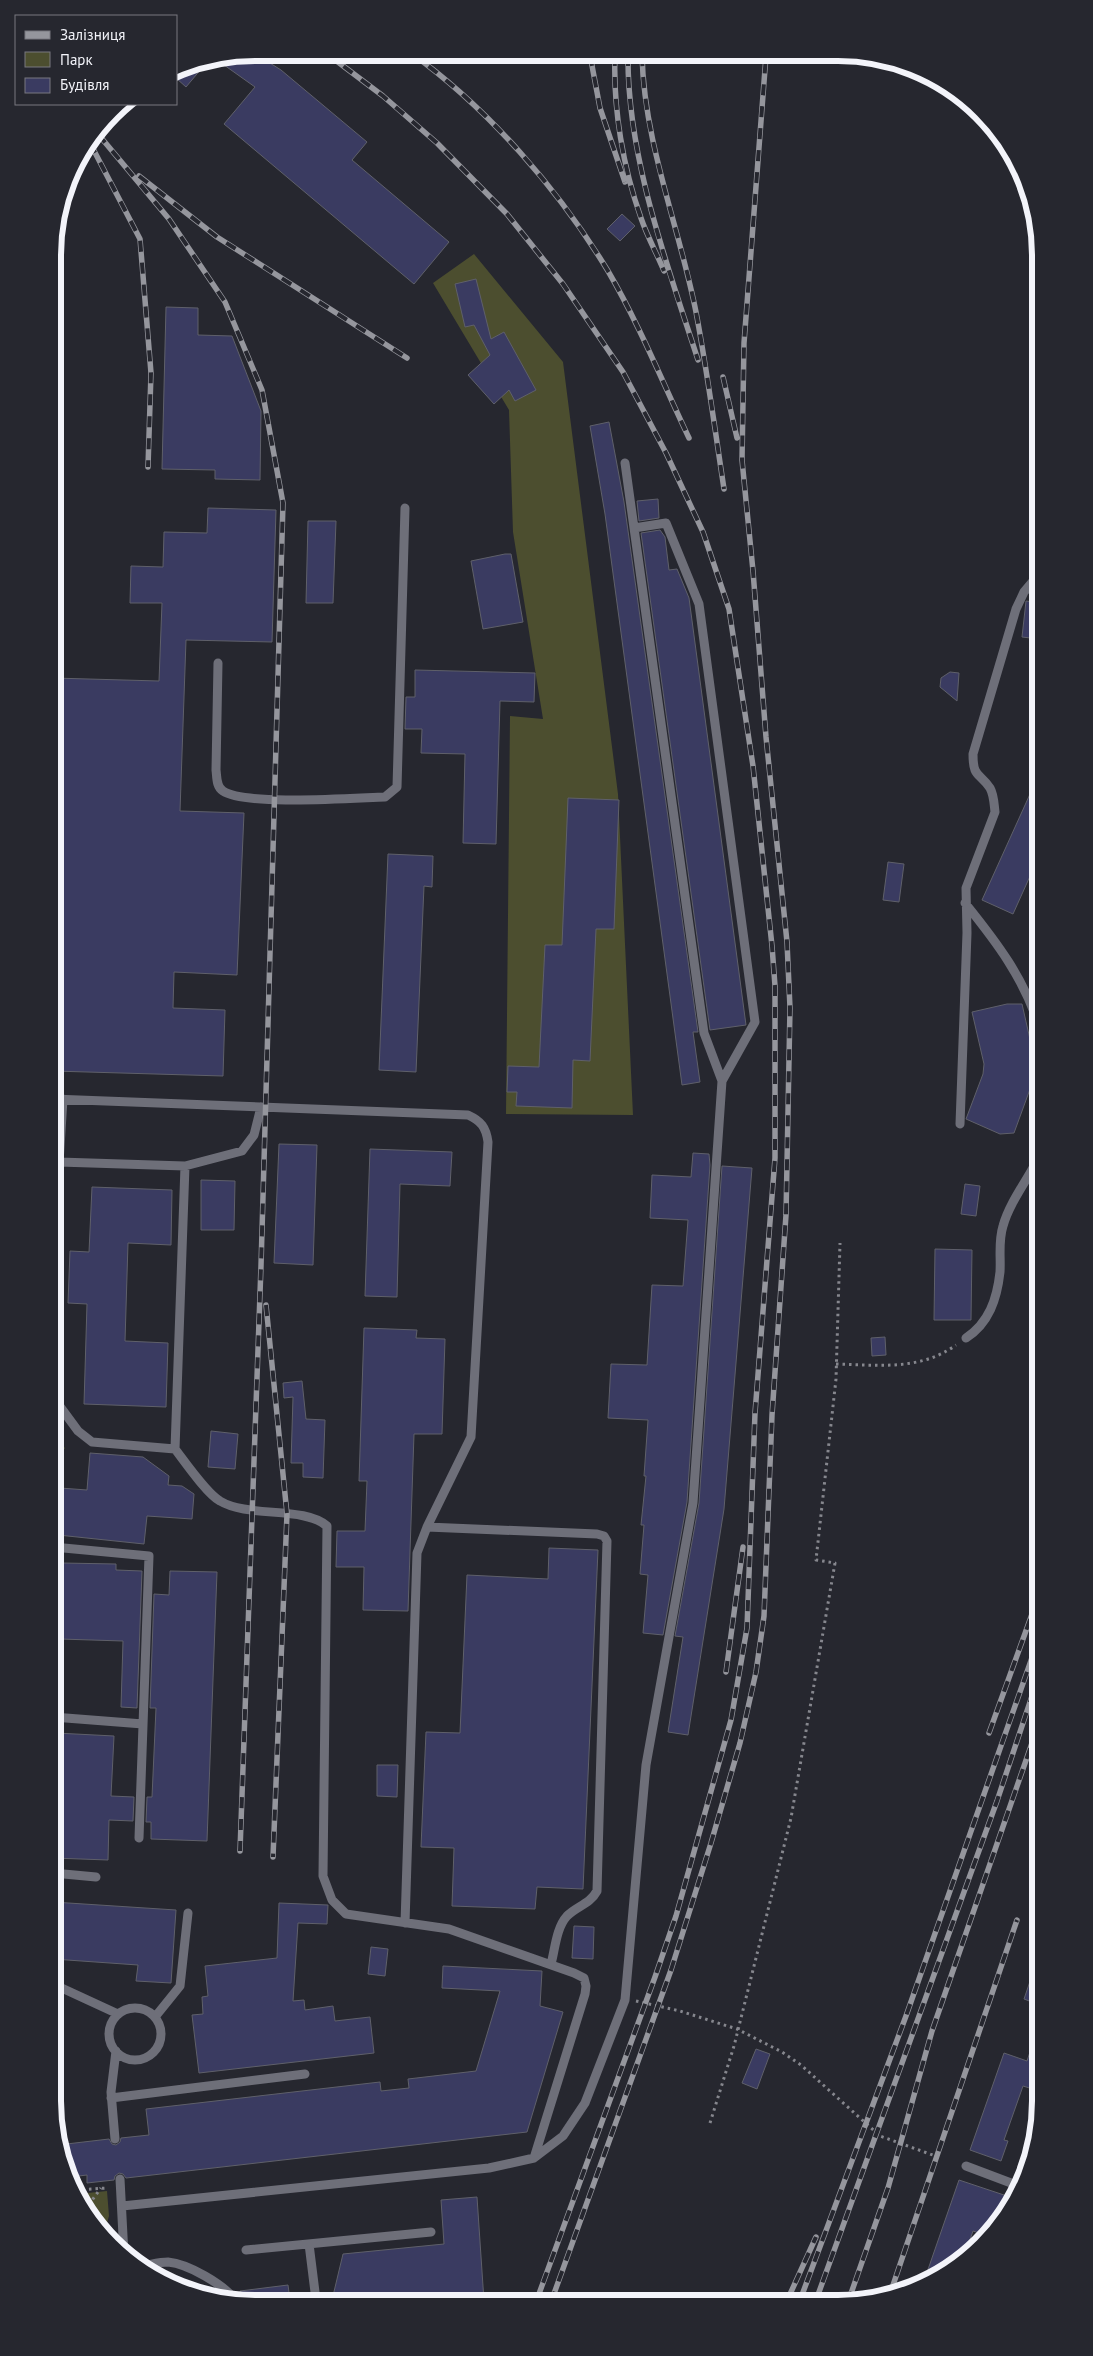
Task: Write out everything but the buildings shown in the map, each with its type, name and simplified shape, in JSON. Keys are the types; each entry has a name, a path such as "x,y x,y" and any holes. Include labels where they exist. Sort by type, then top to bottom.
{"lane":[{"path":"122,2206 490,2168 534,2158 563,2136 586,2103 625,2000 646,1765 694,1502 722,1081 704,1033 625,463"},
{"path":"218,663 216,770 217,783 222,791 236,796 274,800 385,797 397,787 405,508"},
{"path":"634,528 666,523 699,604 755,1022 722,1081"},
{"path":"960,1124 967,933 966,888 995,812 994,799 989,788 973,767 973,754 1016,609 1024,592 1032,582"},
{"path":"965,902 1003,951 1026,990 1032,1006"},
{"path":"61,1130 63,1099 468,1115 479,1120 486,1130 488,1142 471,1437 417,1553 405,1923"},
{"path":"61,1162 185,1166 242,1151 254,1136 261,1107"},
{"path":"185,1166 175,1449 218,1501 238,1507 315,1519 327,1526 323,1876 332,1900 346,1914 449,1929 551,1964 584,1978 586,1986 534,2158"},
{"path":"966,1338 978,1330 987,1319 995,1297 1000,1272 999,1248 1003,1226 1032,1170"},
{"path":"61,1408 78,1431 92,1442 175,1449"},
{"path":"428,1527 596,1534 604,1536 607,1541 597,1892 593,1898 575,1910 562,1923 551,1964"},
{"path":"61,1549 149,1556 138,1838"},
{"path":"61,1718 143,1724"},
{"path":"61,1874 96,1877"},
{"path":"155,2017 180,1986 188,1913"},
{"path":"61,1988 118,2014"},
{"path":"142,2008 155,2017 161,2033 156,2050 141,2059 132,2060 116,2051 111,2044 110,2028 118,2014 125,2010 142,2008"},
{"path":"115,2138 111,2098 116,2051"},
{"path":"111,2098 304,2074"},
{"path":"966,2166 1013,2184"},
{"path":"120,2183 124,2244"},
{"path":"246,2250 431,2232"},
{"path":"309,2244 315,2295"},
{"path":"151,2264 169,2262 212,2278 228,2293"}],"path":[{"path":"710,2123 726,2077 791,1818 835,1562 816,1560 836,1364 840,1243"},
{"path":"836,1364 898,1366 914,1363 945,1353 966,1338"},
{"path":"625,2000 670,2008 738,2029 782,2052 801,2065 880,2136 941,2158"},
{"path":"83,2189 101,2188 120,2183"},
{"path":"90,2203 101,2188"}],"green space":[{"path":"474,254 563,362 618,794 633,1115 506,1114 510,716 543,719 513,532 509,410 433,283"},
{"path":"61,1444 65,1448 61,1453"},
{"path":"107,2191 109,2216 106,2226 101,2219 85,2193"}],"railway":[{"path":"337,61 383,96 437,143 507,214 563,284 623,372 666,453 703,532 729,609 753,766 772,946 775,986 775,1158 755,1413 747,1628 731,1720 676,1916 539,2295"},
{"path":"422,61 467,99 520,152 567,210 589,241 619,291 689,438"},
{"path":"591,61 600,108 625,182"},
{"path":"615,61 616,96 624,158 641,218 664,271"},
{"path":"628,61 629,93 634,132 651,210 698,360"},
{"path":"642,61 644,88 655,152 696,312 724,489"},
{"path":"554,2295 671,1970 711,1843 740,1743 756,1672 764,1616 772,1415 786,1215 790,1008 787,942 766,737 742,460 744,343 766,61"},
{"path":"101,137 169,219 225,302 262,390 283,503 261,1266 240,1851"},
{"path":"93,149 140,239 151,373 148,467"},
{"path":"139,176 217,237 407,358"},
{"path":"723,377 737,438"},
{"path":"266,1305 287,1514 273,1857"},
{"path":"726,1672 743,1547"},
{"path":"989,1733 1032,1614"},
{"path":"802,2295 906,2016 1032,1658"},
{"path":"818,2295 997,1801 1032,1696"},
{"path":"851,2294 888,2188 932,2031 1032,1743"},
{"path":"893,2286 1017,1920"},
{"path":"790,2295 816,2237"}]}
